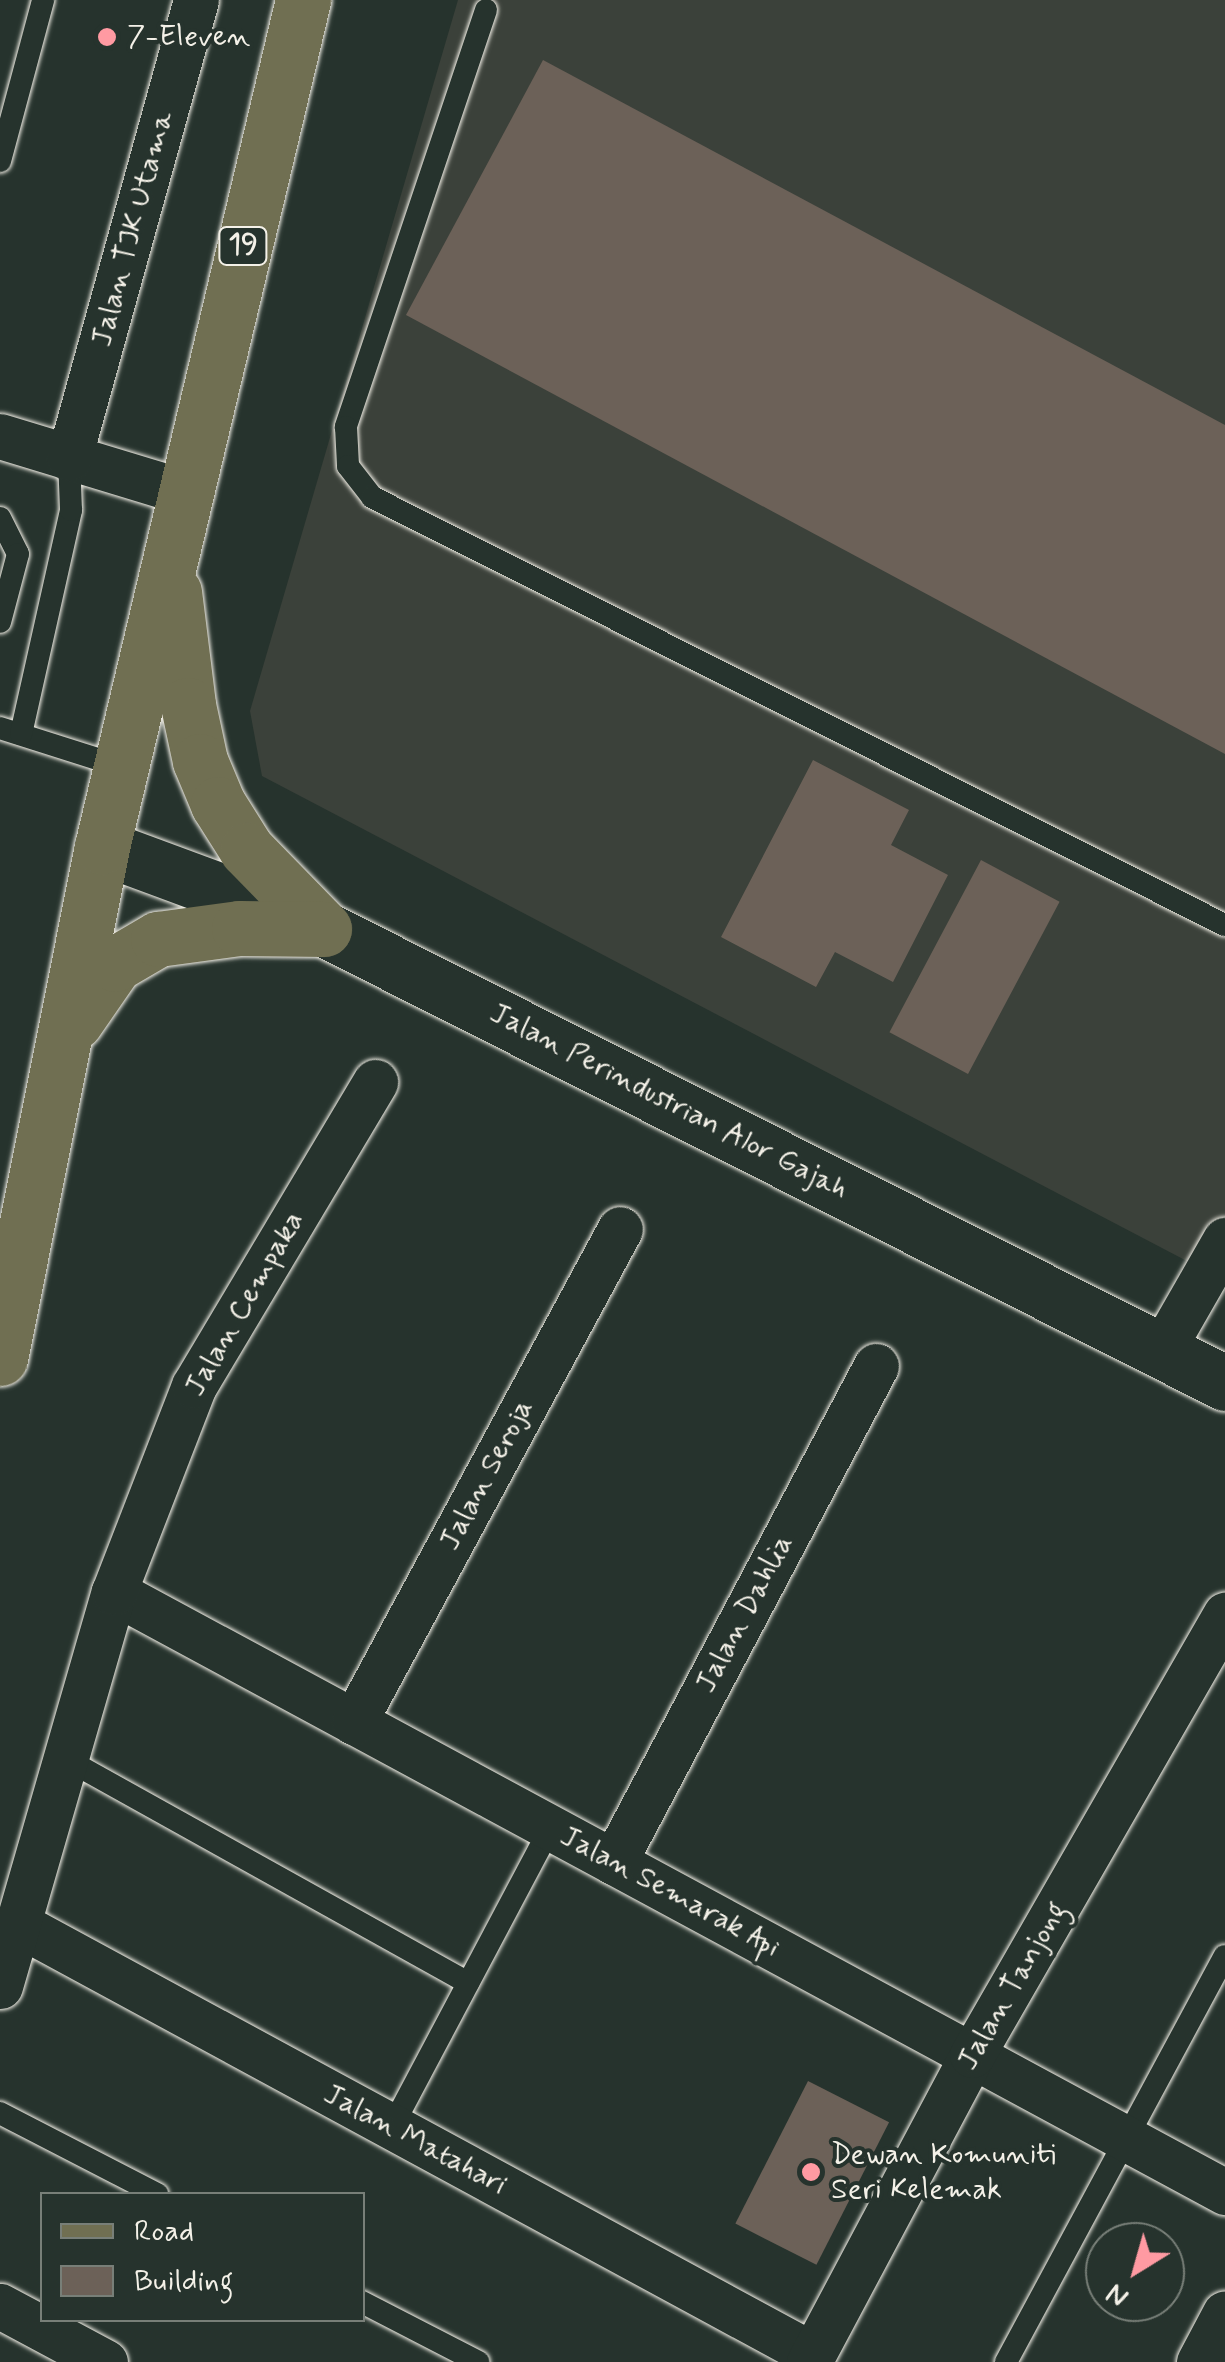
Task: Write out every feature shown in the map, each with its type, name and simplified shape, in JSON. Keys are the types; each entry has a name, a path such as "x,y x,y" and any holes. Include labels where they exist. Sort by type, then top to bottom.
{"main road":[{"name":"19","path":"0,1358 120,766 303,0"},
{"path":"170,546 177,635 200,761 218,804 247,850 324,928"},
{"path":"62,1043 115,964 158,939 239,928 324,928"}],"street":[{"name":"Jalan TJK Utama","path":"70,458 196,0"},
{"path":"0,436 184,492"},
{"name":"Jalan Perindustrian Alor Gajah","path":"102,847 324,928 1225,1383"},
{"name":"Jalan Cempaka","path":"0,1986 114,1592 194,1386 375,1082"},
{"name":"Jalan Seroja","path":"354,1722 620,1229"},
{"path":"1162,1350 1225,1240"},
{"name":"Jalan Dahlia","path":"614,1862 876,1366"},
{"name":"Jalan Semarak Api","path":"114,1592 1225,2192"},
{"name":"Jalan Tanjong","path":"811,2359 972,2055 1214,1659 1225,1616"},
{"name":"Jalan Matahari","path":"18,1924 811,2359"},
{"path":"0,2306 105,2362"},
{"path":"1200,2362 1225,2313"}],"lane":[{"path":"0,161 43,0"},
{"path":"486,10 346,427 348,466 372,498 1225,925"},
{"path":"70,458 71,510 10,731 120,766"},
{"path":"0,518 18,554 0,622"},
{"path":"66,1758 468,1983"},
{"path":"392,2127 550,1827"},
{"path":"1006,2362 1225,1956"},
{"path":"0,2113 153,2192"},
{"path":"365,2304 478,2362"}],"shaded area":[{"path":"458,0 1225,0 1225,1281 262,776 250,711"}],"building":[{"path":"543,60 1225,425 1225,754 406,315"},
{"path":"813,760 909,810 891,845 948,875 893,982 835,952 816,987 721,937"},
{"path":"981,860 1060,902 968,1074 889,1032"},
{"name":"Dewan Komuniti Seri Kelemak","path":"808,2081 889,2122 816,2265 735,2224"}],"place":[{"name":"7-Eleven","path":"107,37"},
{"name":"Dewan Komuniti Seri Kelemak","path":"811,2172"}]}
